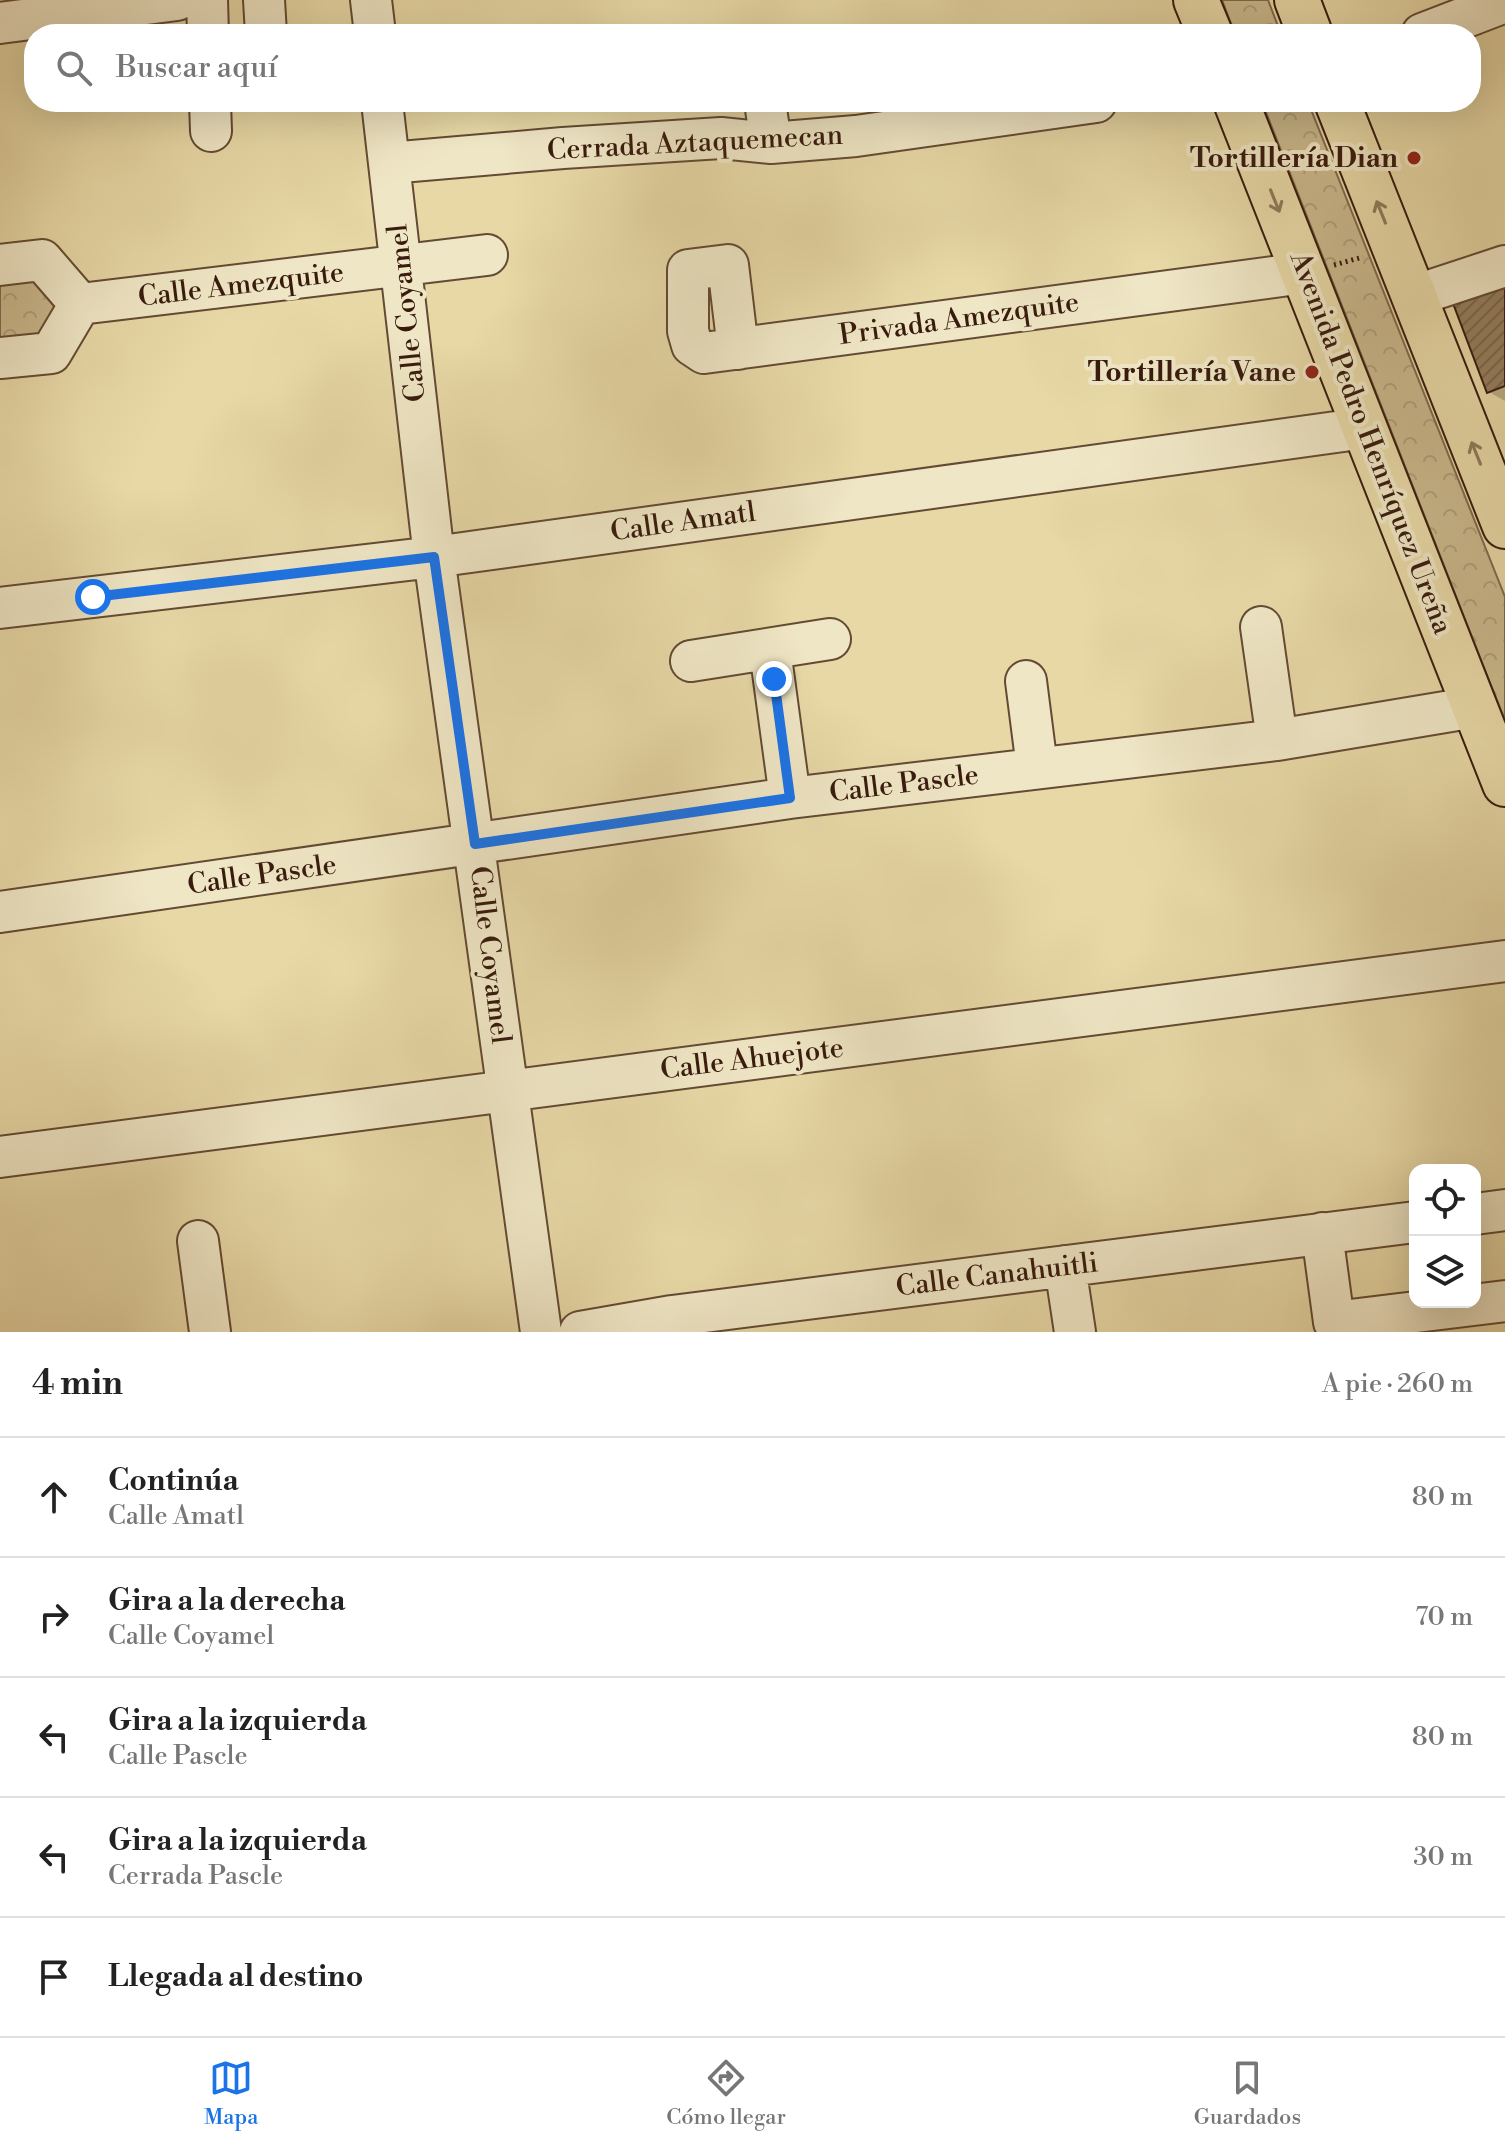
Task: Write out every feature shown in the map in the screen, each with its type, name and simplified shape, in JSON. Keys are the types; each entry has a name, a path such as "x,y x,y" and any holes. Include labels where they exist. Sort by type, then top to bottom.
{"main road":[{"path":"1196,0 1206,24"},
{"path":"1297,0 1306,24"},
{"name":"Avenida Pedro Henríquez Ureña","path":"1240,112 1505,784"},
{"path":"1341,112 1505,526"}],"street":[{"path":"0,23 177,0"},
{"path":"207,0 208,24"},
{"path":"264,0 265,24"},
{"path":"371,0 374,24"},
{"path":"1448,24 1505,2"},
{"name":"Calle Coyamel","path":"383,112 434,557 541,1332"},
{"path":"766,112 771,143"},
{"name":"Cerrada Aztaquemecan","path":"389,163 721,138 771,143 856,136 1025,112"},
{"name":"Calle Amezquite","path":"80,304 487,255"},
{"path":"0,265 42,260 80,304 51,353 0,358"},
{"path":"1414,296 1505,266"},
{"name":"Privada Amezquite","path":"688,270 688,331 692,345 704,353 1304,273"},
{"name":"Calle Amatl","path":"0,608 434,557 1365,428"},
{"path":"1261,627 1277,740"},
{"path":"691,661 830,639"},
{"path":"770,650 790,798"},
{"path":"1026,681 1037,767"},
{"name":"Calle Pascle","path":"0,912 790,798 1277,740 1475,707"},
{"name":"Calle Ahuejote","path":"0,1157 1505,961"},
{"path":"1481,1213 1505,1210"},
{"name":"Calle Canahuitli","path":"580,1332 673,1324 1065,1266 1409,1223"},
{"path":"1322,1233 1334,1322 1505,1301"},
{"path":"198,1241 210,1332"},
{"path":"1065,1266 1075,1332"}],"path":[{"path":"1304,273 1395,248"}],"green space":[{"path":"1222,0 1268,0 1277,24 1231,24"},
{"path":"1266,112 1312,112 1505,597 1505,721"},
{"path":"34,273 68,303 45,341 0,345 0,278"}],"building":[{"path":"1505,278 1505,386 1487,393 1451,298"}],"place":[{"name":"Tortillería Dian","path":"1414,158"},
{"name":"Tortillería Vane","path":"1312,372"}],"route":[{"path":"93,597 434,557 475,844 790,798 774,679"}]}
